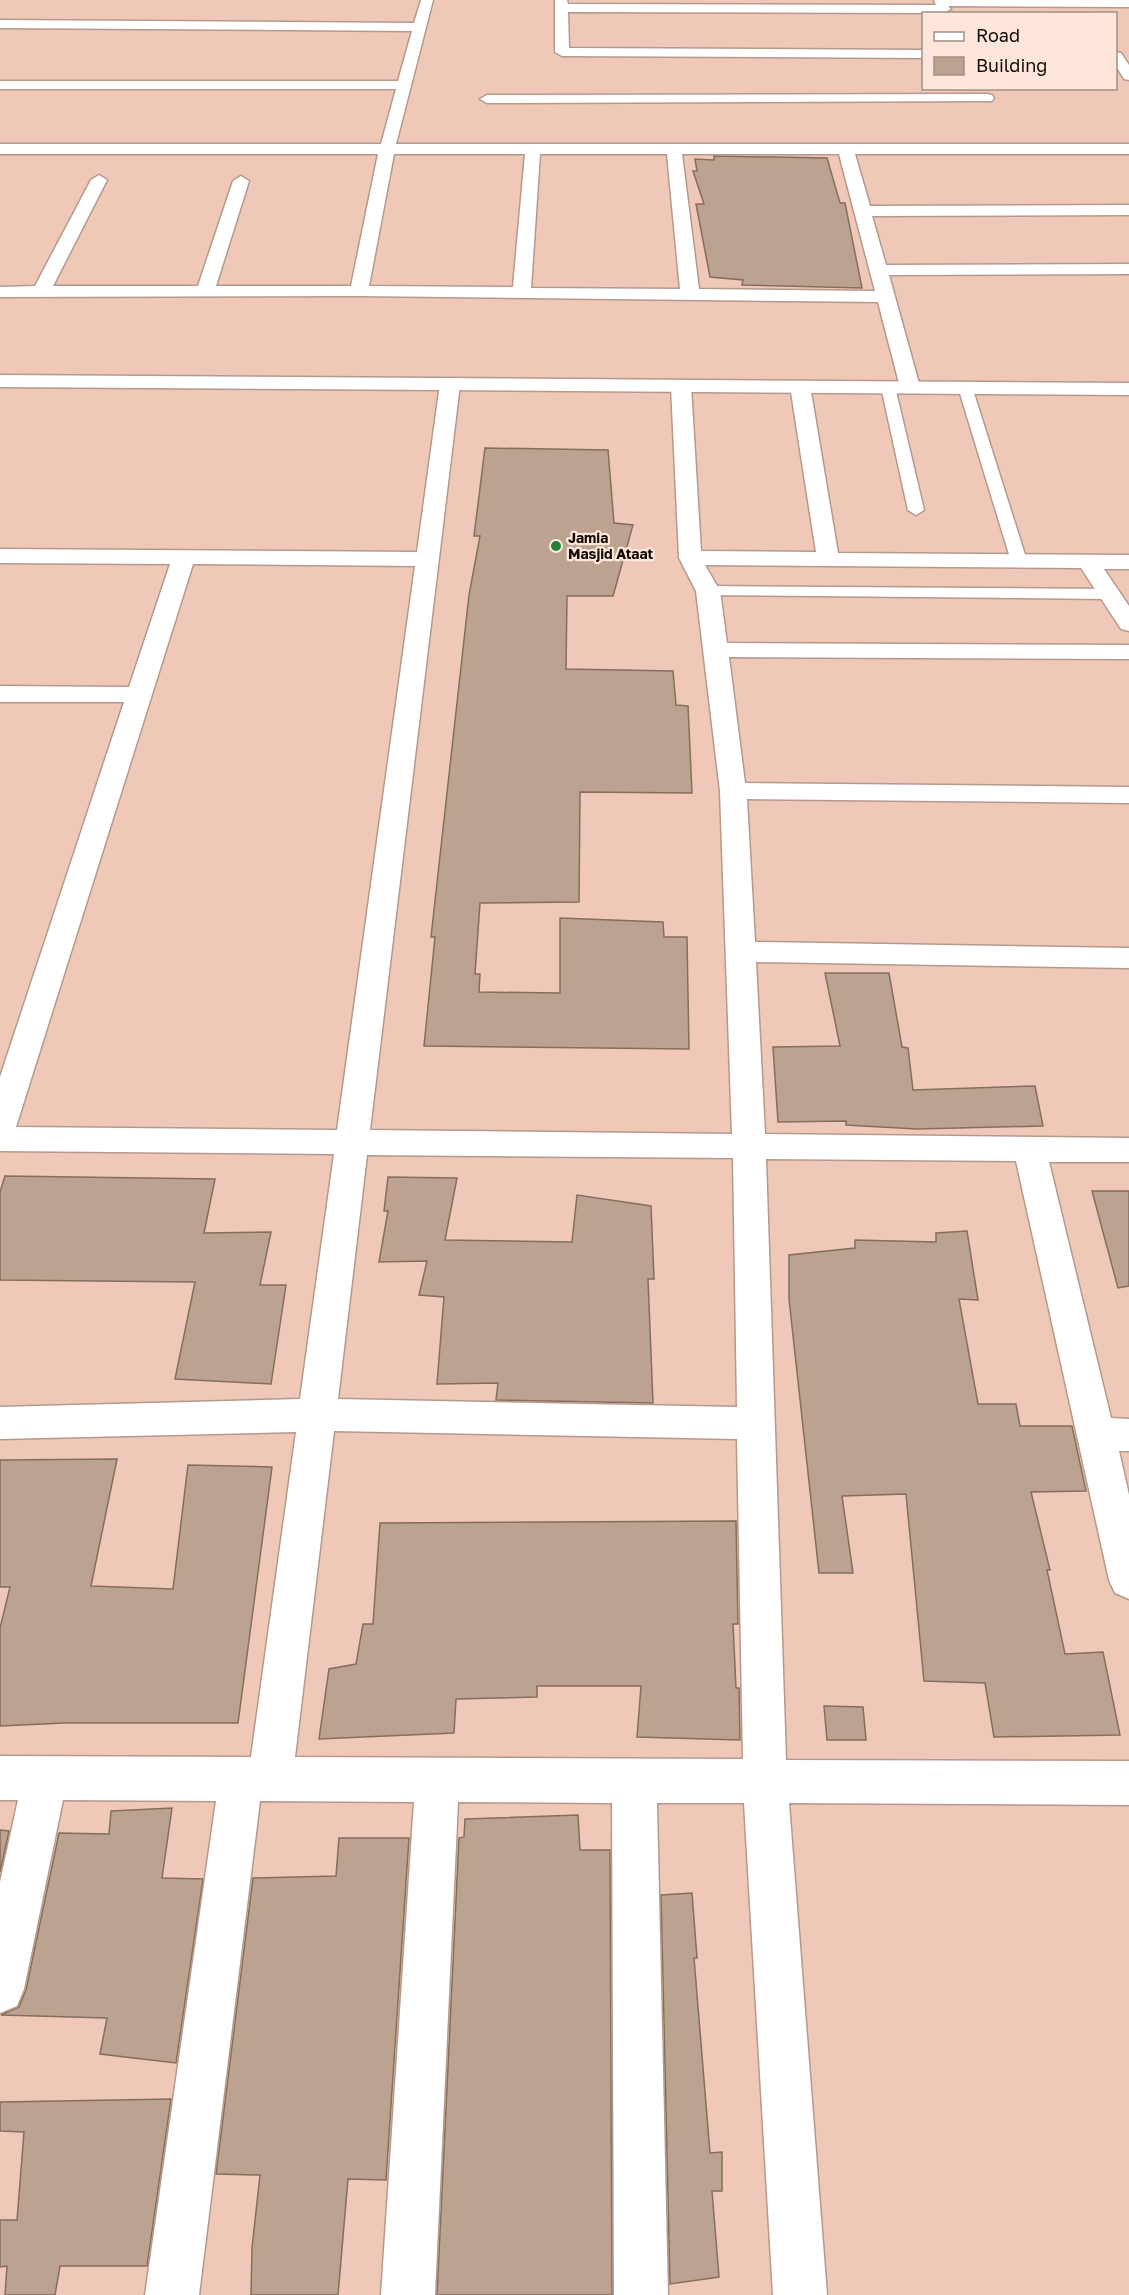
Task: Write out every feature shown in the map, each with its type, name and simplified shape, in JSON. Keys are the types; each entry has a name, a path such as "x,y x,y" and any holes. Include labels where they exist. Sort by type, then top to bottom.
{"street":[{"path":"359,291 387,149 427,0"},
{"path":"922,54 562,52 567,28 561,4 752,9 1053,2 1083,8 1129,3"},
{"path":"0,24 419,27"},
{"path":"759,37 763,53"},
{"path":"1117,58 1129,76"},
{"path":"0,85 404,85"},
{"path":"487,99 988,98"},
{"path":"1003,129 1013,149"},
{"path":"0,149 1129,149"},
{"path":"522,293 533,149"},
{"path":"846,149 910,387"},
{"path":"674,150 690,294"},
{"path":"41,292 99,180"},
{"path":"205,291 241,181"},
{"path":"862,211 1129,210"},
{"path":"878,270 1129,269"},
{"path":"0,292 359,291 886,297"},
{"path":"0,381 1129,389"},
{"path":"172,2295 317,1415 450,384"},
{"path":"681,386 690,558 708,591 734,791 749,1145 765,1781 800,2295"},
{"path":"800,386 828,559"},
{"path":"0,556 428,559"},
{"path":"0,1126 184,557"},
{"path":"690,558 1129,562"},
{"path":"1088,562 1129,624"},
{"path":"715,650 1129,652"},
{"path":"0,694 139,695"},
{"path":"734,791 1129,795"},
{"path":"741,952 1129,958"},
{"path":"0,1139 1129,1150"},
{"path":"1030,1149 1112,1434 1129,1580"},
{"path":"0,1424 317,1415 756,1423"},
{"path":"0,1778 1129,1783"},
{"path":"0,1989 45,1779"},
{"path":"408,2295 437,1780"},
{"path":"634,1781 641,2295"}],"lane":[{"path":"888,387 916,510"},
{"path":"965,387 1019,561"},
{"path":"708,591 1109,594"}],"shaded area":[{"path":"0,0 1129,0 1129,2295 0,2295"}],"building":[{"path":"714,156 827,158 840,203 845,203 862,288 742,285 743,280 710,277 696,204 704,204 693,171 697,171 695,159 714,160"},
{"path":"485,448 608,450 614,523 633,525 613,596 567,596 566,669 673,671 676,705 688,706 692,793 580,792 579,902 480,903 475,974 480,974 479,992 560,993 560,918 663,922 664,937 687,937 689,1049 424,1046 435,937 431,937 469,595 480,536 474,536"},
{"path":"825,973 889,973 902,1047 908,1048 913,1090 1035,1086 1043,1126 917,1129 846,1125 846,1121 778,1122 773,1047 840,1046"},
{"path":"5,1176 215,1179 204,1233 271,1232 260,1285 286,1285 271,1384 175,1379 195,1282 0,1280 0,1192"},
{"path":"388,1177 457,1178 445,1240 572,1242 577,1195 651,1206 654,1279 648,1279 653,1403 496,1400 498,1383 437,1384 444,1297 419,1295 427,1261 379,1262 388,1211 384,1211"},
{"path":"1092,1191 1129,1191 1129,1286 1118,1288"},
{"path":"967,1231 978,1300 959,1299 978,1404 1016,1404 1020,1426 1072,1426 1086,1491 1031,1492 1050,1570 1047,1570 1065,1654 1103,1652 1120,1735 994,1737 985,1683 924,1681 906,1494 842,1496 853,1573 819,1573 789,1299 789,1255 855,1248 855,1240 936,1242 936,1233"},
{"path":"117,1459 91,1586 173,1589 188,1465 272,1467 238,1723 64,1723 0,1726 0,1628 10,1587 0,1587 0,1460"},
{"path":"736,1521 738,1624 733,1624 736,1688 739,1688 740,1740 637,1737 641,1686 537,1686 537,1697 456,1699 454,1733 319,1739 329,1669 356,1664 363,1624 373,1624 380,1523"},
{"path":"824,1706 863,1707 866,1740 827,1740"},
{"path":"172,1808 162,1878 203,1879 176,2063 100,2054 107,2018 1,2015 19,2007 26,1990 59,1833 109,1834 111,1811"},
{"path":"578,1815 580,1850 610,1850 612,2295 437,2295 459,1838 464,1837 465,1819"},
{"path":"0,1830 9,1831 0,1872"},
{"path":"339,1838 409,1838 386,2180 348,2179 338,2295 251,2295 252,2248 260,2175 216,2174 253,1878 336,1876"},
{"path":"692,1893 697,1958 694,1958 710,2153 722,2152 722,2191 712,2191 719,2277 670,2284 661,1895"},
{"path":"171,2099 147,2266 60,2266 55,2295 5,2295 7,2266 0,2267 0,2220 17,2220 24,2132 0,2131 0,2102"}],"place":[{"name":"Jamia Masjid Ataat","path":"556,546"}]}
